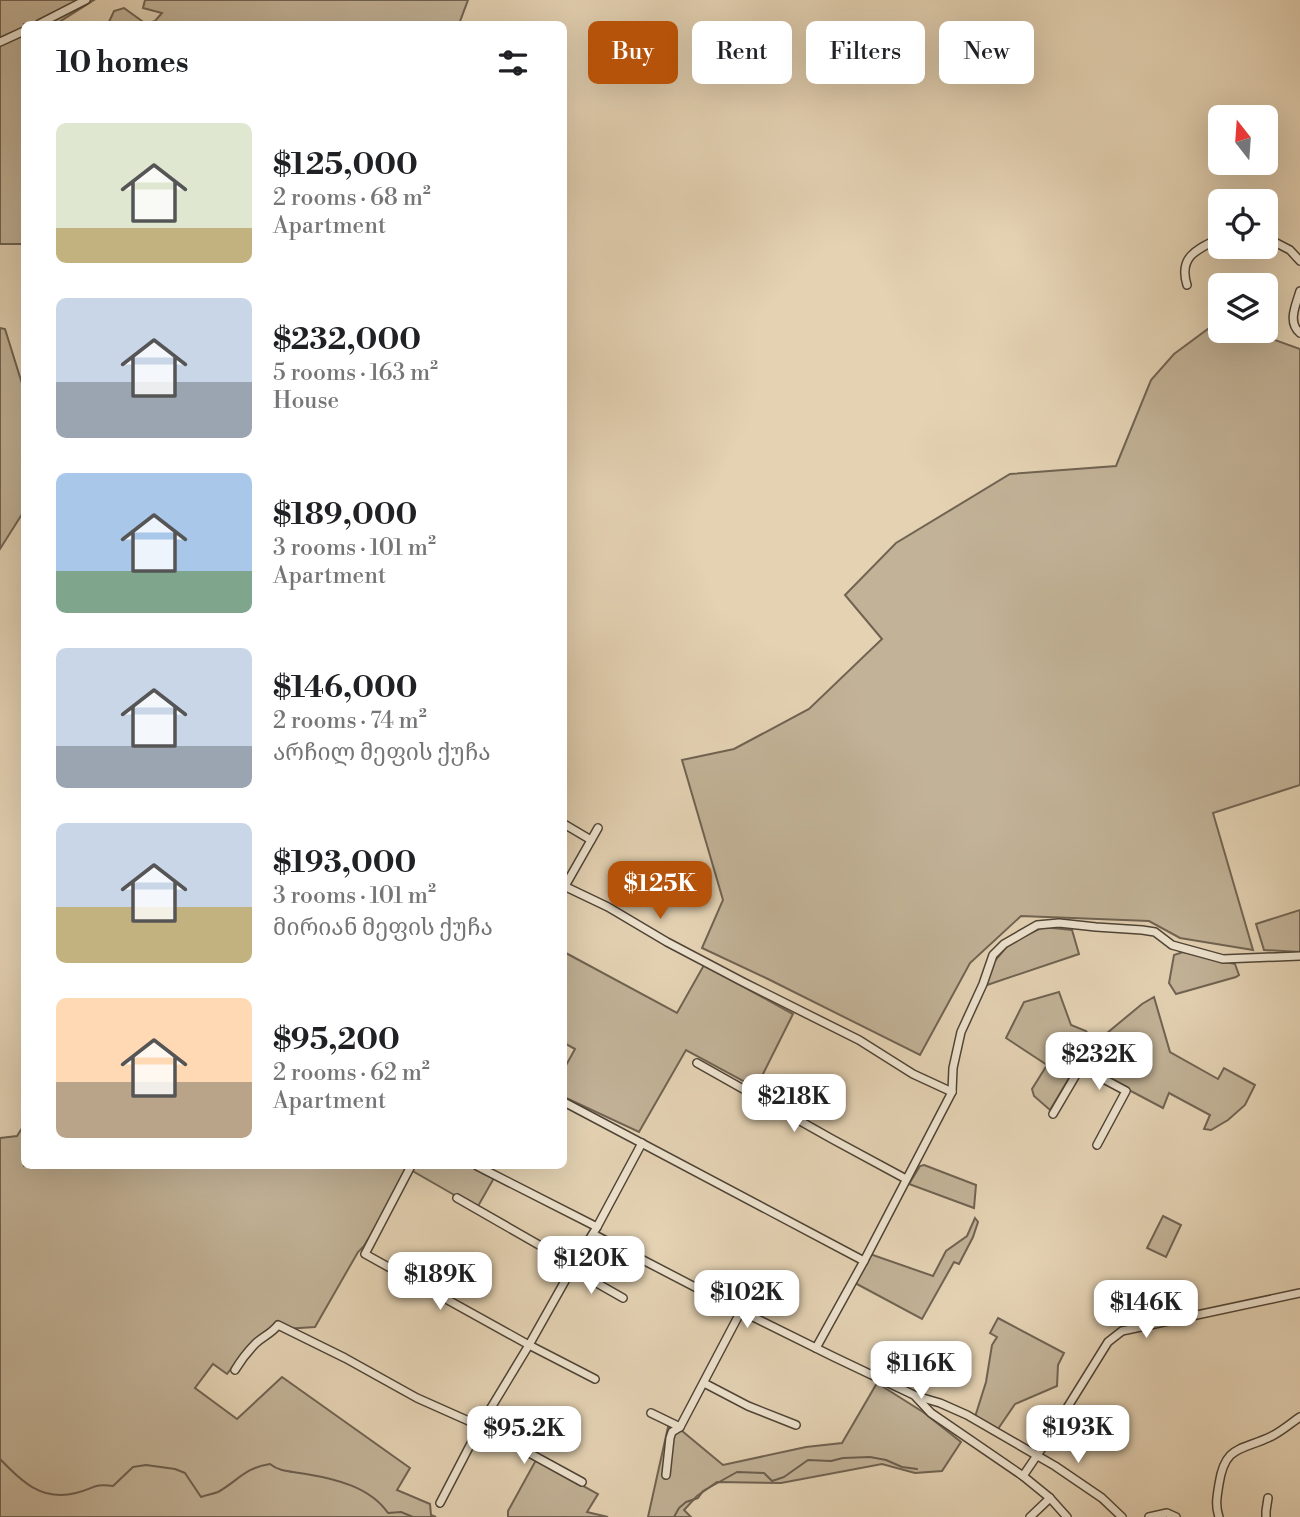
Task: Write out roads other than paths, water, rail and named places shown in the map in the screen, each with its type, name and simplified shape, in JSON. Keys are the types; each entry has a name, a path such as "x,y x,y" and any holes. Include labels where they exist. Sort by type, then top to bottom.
{"street":[{"path":"45,21 85,0"},
{"path":"0,42 21,32"},
{"path":"1187,285 1184,274 1186,261 1194,252 1208,244"},
{"path":"1278,244 1290,250 1300,261"},
{"path":"1300,291 1293,313 1295,329 1300,333"},
{"path":"567,826 591,840"},
{"path":"567,881 598,828"},
{"path":"567,887 608,907 743,982 859,1040 913,1074 952,1092"},
{"path":"816,1348 952,1092 953,1068 961,1031 993,955 1004,944 1037,925 1059,923 1155,930 1172,945 1223,959 1300,956"},
{"path":"697,1063 906,1179"},
{"path":"1053,1114 1080,1068 1126,1091 1097,1145"},
{"path":"567,1104 864,1261"},
{"path":"440,1503 480,1426 595,1230 642,1143"},
{"path":"409,1169 365,1254 595,1379"},
{"path":"483,1169 741,1311 916,1396 940,1402 979,1421 1038,1455 1102,1499 1122,1517"},
{"path":"457,1198 624,1298"},
{"path":"1023,1476 1108,1342 1122,1331 1300,1293"},
{"path":"666,1475 672,1432 680,1427 741,1311"},
{"path":"234,1370 244,1355 278,1325 417,1398 480,1426 582,1482"},
{"path":"704,1383 748,1406 796,1425"},
{"path":"916,1396 934,1415 1051,1498 1067,1517"},
{"path":"934,1415 933,1409 940,1402"},
{"path":"651,1413 680,1427"},
{"path":"1219,1517 1216,1505 1221,1469 1226,1460 1242,1448 1272,1437 1300,1417"},
{"path":"1030,1517 1051,1498"},
{"path":"1266,1517 1268,1498"},
{"path":"1149,1517 1167,1513 1176,1517"}],"waterway":[{"path":"674,1517 686,1502 698,1498 703,1491 737,1472 764,1473 772,1481 784,1477 808,1460 831,1461 870,1457 917,1469"},
{"path":"0,1459 24,1482 53,1495 76,1493 97,1486 113,1486 133,1467 146,1465 185,1473 201,1497 218,1492 242,1475 270,1464 283,1470 352,1486 372,1497 388,1513 401,1512 413,1517"}]}
